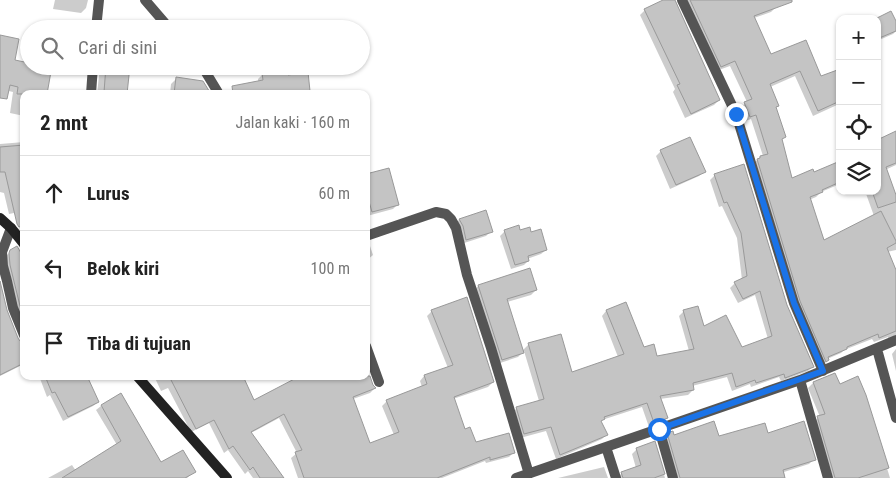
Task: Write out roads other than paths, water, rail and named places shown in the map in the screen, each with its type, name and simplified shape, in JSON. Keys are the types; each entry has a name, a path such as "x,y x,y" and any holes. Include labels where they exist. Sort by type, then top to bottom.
{"main road":[{"path":"0,218 20,239"},
{"path":"141,380 227,478"}],"street":[{"path":"97,20 99,0"},
{"path":"145,0 162,20"},
{"path":"682,0 736,114 794,303 823,371"},
{"path":"91,90 92,75"},
{"path":"207,75 217,90"},
{"path":"370,235 436,212 446,214 456,228 467,275 529,474"},
{"path":"11,228 2,252 2,266 13,308 20,325"},
{"path":"516,478 800,380 896,340"},
{"path":"877,349 896,418"},
{"path":"370,357 379,382"},
{"path":"800,380 828,478"},
{"path":"659,429 673,478"},
{"path":"606,448 616,478"}]}
